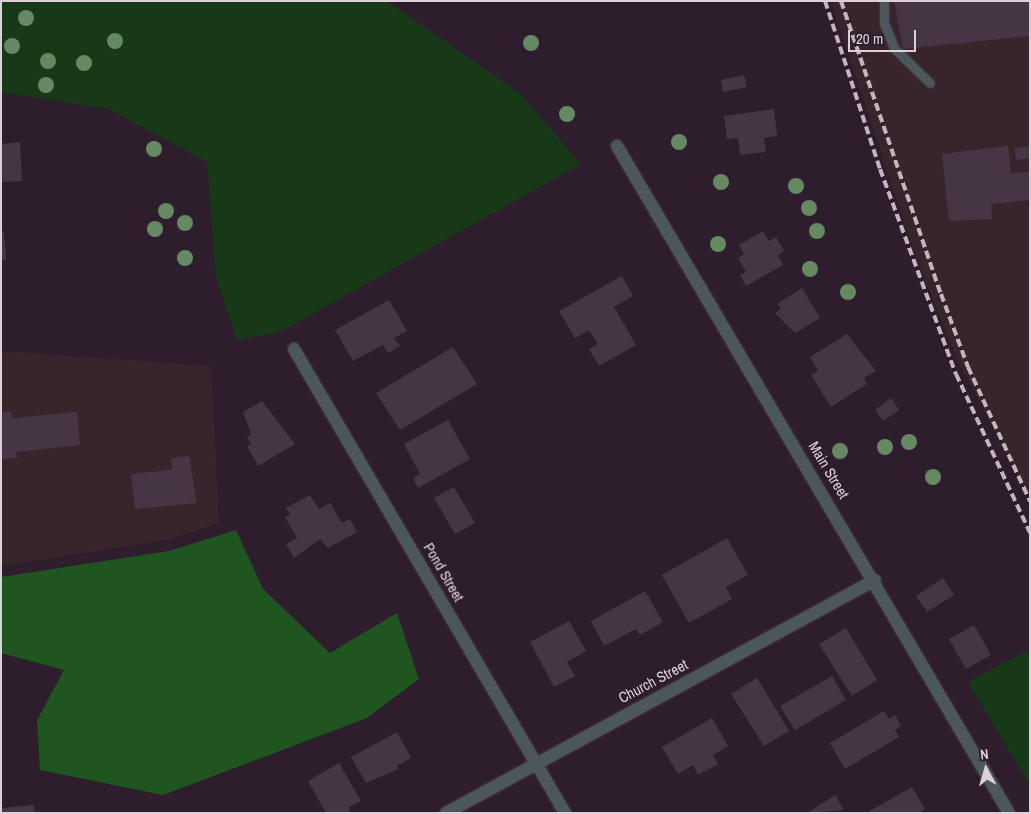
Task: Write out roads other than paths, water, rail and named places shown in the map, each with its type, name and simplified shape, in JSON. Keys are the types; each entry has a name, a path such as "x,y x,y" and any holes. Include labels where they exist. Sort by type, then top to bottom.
{"street":[{"name":"Main Street","path":"617,146 875,580 1009,813"},
{"name":"Pond Street","path":"294,349 565,813"},
{"name":"Church Street","path":"446,813 536,762 875,580"}],"lane":[{"path":"884,1 884,23 894,48 930,83"}],"railway":[{"path":"825,1 880,169 956,374 1030,533"},
{"path":"841,1 941,294 968,367 1030,501"}]}
